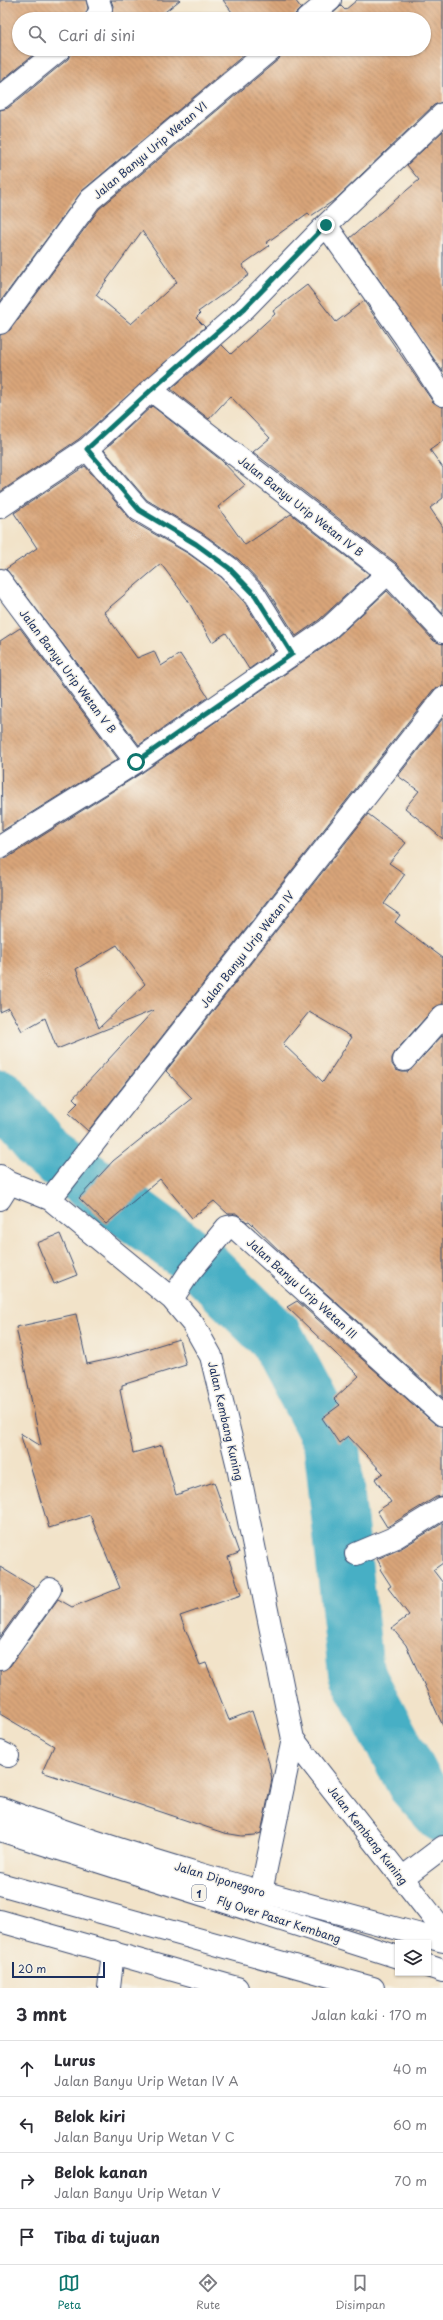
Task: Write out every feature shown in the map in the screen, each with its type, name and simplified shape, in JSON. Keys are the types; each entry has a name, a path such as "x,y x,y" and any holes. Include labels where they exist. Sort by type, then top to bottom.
{"main road":[{"path":"98,0 101,10 100,12"},
{"path":"315,12 330,0"},
{"path":"0,98 51,56"},
{"name":"Jalan Banyu Urip Wetan VI","path":"0,323 90,200 263,56"},
{"path":"0,507 87,449 151,390 244,309 326,225 440,124"},
{"path":"326,225 405,337 443,395"},
{"name":"Jalan Banyu Urip Wetan IV B","path":"151,390 388,573 443,632"},
{"path":"87,449 139,510 196,544 229,568 255,595 292,654"},
{"path":"0,847 136,762 327,630 388,573"},
{"name":"Jalan Banyu Urip Wetan V B","path":"0,580 136,762"},
{"name":"Jalan Banyu Urip Wetan IV","path":"50,1199 443,698"},
{"path":"404,1060 443,1016"},
{"name":"Jalan Kembang Kuning","path":"4,1186 50,1199 172,1299 193,1324 211,1356 238,1467 293,1739 261,1892"},
{"name":"Jalan Banyu Urip Wetan III","path":"172,1299 189,1273 228,1227 233,1226 443,1415"},
{"path":"356,1554 394,1538 443,1508"},
{"path":"0,1659 50,1589"},
{"name":"Jalan Kembang Kuning","path":"293,1739 443,1930"},
{"name":"Jalan Diponegoro","path":"0,1808 38,1822 261,1892 443,1941"},
{"name":"Fly Over Pasar Kembang","path":"0,1830 395,1956"},
{"path":"402,1878 443,1847"},
{"path":"0,1884 373,1988"},
{"path":"0,1921 237,1988"},
{"path":"109,1988 113,1952"},
{"path":"431,1967 443,1971"}],"building":[{"path":"0,0 86,0 88,8 87,12 12,12 12,56 32,56 0,82"},
{"path":"111,0 180,0 165,12 112,12 113,6"},
{"path":"223,0 295,0 301,8 297,12 232,12"},
{"path":"357,0 443,0 443,102 434,105 336,199 311,216 308,213 266,243 269,246 242,265 249,275 198,312 200,314 196,318 205,327 79,439 0,492 0,335 10,330 99,209 279,59 280,56 431,56 431,12 335,12 341,6 345,10","holes":["142,231 177,282 131,324 96,295"]},
{"path":"69,56 243,56 82,191 0,302 0,110 8,108 68,59"},
{"path":"443,131 443,372 350,238 419,180 407,165"},
{"path":"307,285 336,322 364,301 433,402 443,407 443,441 430,450 443,468 443,498 430,508 443,527 443,614 396,563 253,452 270,438 230,396 209,419 171,389 222,345 231,354 275,314 273,311"},
{"path":"152,406 221,460 245,485 218,507 245,545 291,514 369,574 319,620 296,636 266,588 238,559 202,533 147,500 104,450"},
{"path":"85,466 132,521 189,554 221,577 245,603 275,651 249,669 226,633 212,642 187,599 161,564 104,612 137,658 154,651 161,666 180,654 208,697 139,745 6,569 37,548 14,513"},
{"path":"387,591 434,641 443,644 443,686 433,690 88,1131 68,1113 78,1103 73,1098 154,1010 57,1049 45,1018 22,1031 9,1008 0,1012 0,859 7,858 143,772 334,640","holes":["117,945 145,984 99,1028 76,969"]},
{"path":"20,628 118,759 2,831 0,641"},
{"path":"443,718 443,839 405,808 419,791 398,776"},
{"path":"368,814 406,843 389,863 405,874 384,904 400,915 395,922 443,958 443,1004 434,1008 395,1052 392,1058 392,1064 396,1070 408,1072 443,1035 443,1398 290,1261 249,1221 247,1222 237,1214 228,1214 214,1201 192,1218 160,1179 106,1224 79,1198 113,1161 192,1098 166,1071","holes":["309,1012 352,1037 323,1082 283,1044"]},
{"path":"60,1234 77,1275 54,1284 37,1243"},
{"path":"297,1301 435,1424 443,1427 443,1496 436,1497 387,1527 377,1511 391,1502 375,1479 383,1473 348,1436 339,1443 322,1418 340,1405 334,1399 359,1376 287,1307"},
{"path":"76,1314 87,1364 120,1357 179,1339 186,1365 122,1385 122,1389 120,1390 133,1453 162,1445 176,1495 214,1482 239,1553 228,1557 241,1595 180,1616 200,1665 206,1663 229,1720 252,1711 269,1763 272,1779 261,1833 242,1836 224,1833 42,1772 54,1746 0,1714 0,1671 10,1666 58,1599 72,1607 120,1588 90,1515 49,1528 20,1433 41,1446 16,1327"},
{"path":"443,1523 443,1563 433,1570 443,1583 443,1726 406,1645 392,1628 409,1615 388,1588 391,1586 380,1569 382,1568 377,1559 400,1549"},
{"path":"0,1567 35,1588 0,1637"}],"waterway":[{"path":"0,1097 43,1148 198,1261 277,1339 331,1441 356,1673 415,1784 443,1815"}],"route":[{"path":"136,762 292,654 255,595 229,568 196,544 139,510 87,449 151,390 244,309 326,225"}]}
